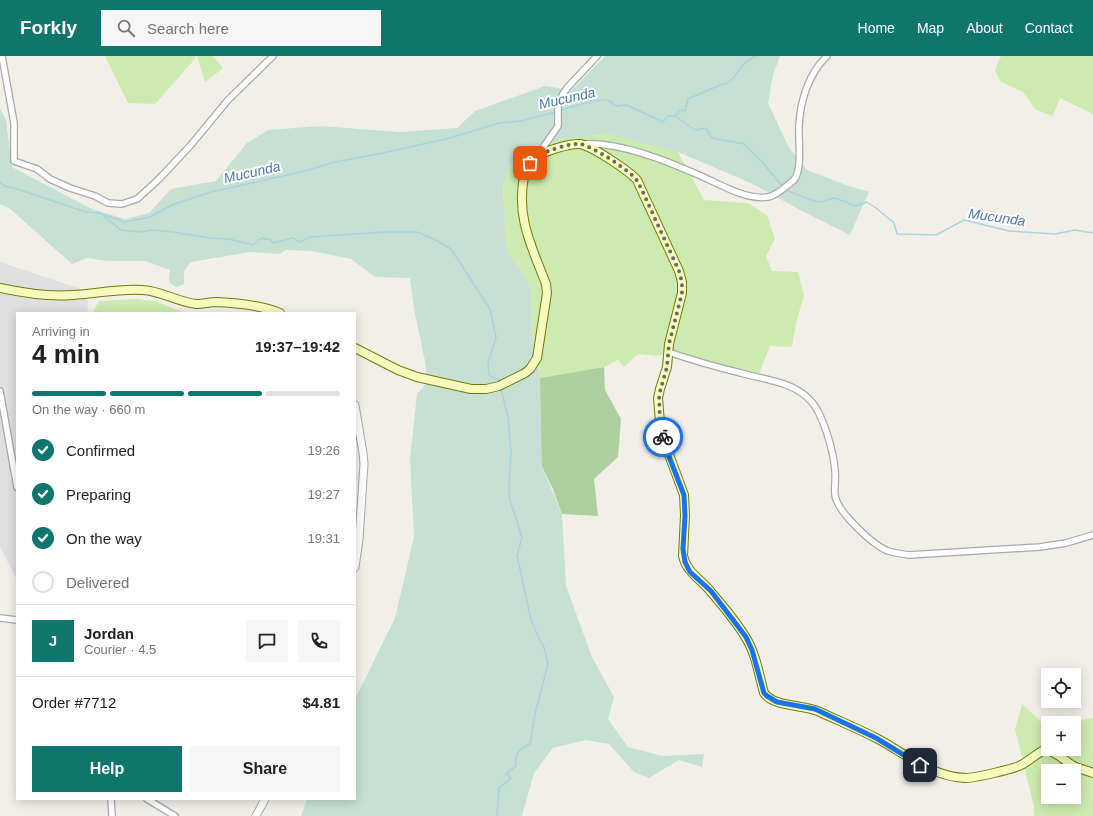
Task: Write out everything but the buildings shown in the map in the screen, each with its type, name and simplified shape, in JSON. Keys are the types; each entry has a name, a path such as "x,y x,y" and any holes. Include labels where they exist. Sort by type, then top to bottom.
{"main road":[{"path":"356,349 398,370 417,377 471,389 486,389 501,385 530,369 537,358 540,348 547,289 524,222 522,207 524,176 528,166 536,157 555,149 579,144 602,154 635,178 679,271 682,282 682,293 668,352 669,359 659,395 660,423 668,454 684,495 685,516 683,549 685,562 690,572 711,591 746,637 752,650 764,693 777,702 815,709 876,738 935,772 958,777 974,778 1017,767 1044,750 1053,752 1077,768 1093,772"},
{"path":"0,288 60,296 120,290 144,290 158,292 192,303 202,304 215,302 250,305 267,308 277,312"}],"street":[{"path":"2,56 14,123 14,162 37,169 50,179 70,188 95,196 108,203 122,204 137,199 158,180 190,146 228,100 273,56"},
{"path":"536,157 558,126 560,100 567,88 597,56"},
{"path":"579,144 595,143 619,148 661,160 736,192 760,197 770,197 796,177 799,150 798,127 800,108 808,84 817,68 827,56"},
{"path":"668,352 749,376 776,381 794,389 811,401 824,426 831,449 835,469 835,497 838,506 872,541 889,551 909,555 1040,547 1066,543 1093,535"},
{"path":"0,392 16,481"},
{"path":"356,412 364,464 359,539 356,559"},
{"path":"0,618 16,620"},
{"path":"111,800 112,816"},
{"path":"149,800 175,816"},
{"path":"256,816 264,800"}],"shaded area":[{"path":"0,262 87,291 88,312 16,312 16,578 0,547"}],"green space":[{"path":"105,56 195,56 194,60 155,104 128,103"},
{"path":"197,56 213,56 223,68 205,82"},
{"path":"605,56 780,56 773,75 768,103 788,146 807,170 869,192 850,235 753,184 678,152 607,134 564,139 530,150 510,164 503,188 507,250 531,287 531,327 540,378 542,467 562,514 566,586 592,657 614,697 608,719 628,747 662,756 704,754 702,767 679,760 649,778 634,772 609,744 586,740 553,748 534,773 522,816 301,816 307,800 356,800 356,697 395,618 414,537 410,459 417,394 425,385 426,366 414,309 410,278 375,277 351,259 312,251 286,250 280,254 250,252 191,262 184,271 184,284 176,287 169,282 170,270 145,261 108,261 87,258 72,264 9,208 0,204 0,108 6,120 12,167 92,209 125,219 149,213 171,189 216,181 247,143 268,130 320,126 400,132 457,128 475,111 545,86 572,90"},
{"path":"1001,56 1093,56 1093,114 1060,98 1053,116 1036,110 1023,92 1001,82 995,70"},
{"path":"607,134 648,141 678,152 704,200 748,203 767,215 775,239 766,256 772,271 798,272 804,295 796,323 792,347 770,346 759,374 669,353 657,356 638,354 624,367 618,360 604,367 540,378 531,327 531,287 507,250 503,189 510,164 530,150 564,139"},
{"path":"136,299 156,301 182,312 93,312 99,301"},
{"path":"604,367 605,390 621,419 618,457 594,479 598,516 562,514 553,489 542,467 539,431 540,378"},
{"path":"1022,704 1041,721 1041,756 1081,756 1081,720 1093,718 1093,816 1034,816 1034,807 1015,729"}],"waterway":[{"path":"675,116 681,110 685,111 688,99 728,82 744,64 756,56"},
{"name":"Mucunda","path":"559,111 587,102 607,100 615,106 627,105 663,122 668,116 675,116 695,130 706,128 712,138 744,144 762,162 783,187"},
{"name":"Mucunda","path":"0,183 5,186 86,212 99,213 125,222 150,217 172,205 211,192 305,171 335,162 450,138 499,123 521,121 556,112"},
{"name":"Mucunda","path":"786,190 820,202 835,198 856,206 867,202 894,223 897,234 936,235 964,220 1009,231 1055,234 1075,230 1093,233"},
{"path":"104,216 121,230 140,232 153,230 173,232 210,238 229,239 253,245 262,238 271,240 273,243 293,238 300,242 311,237 384,232 417,232 434,239 451,249 490,309 496,338 488,363 489,375 500,381 500,383"},
{"path":"497,816 499,788 511,778 506,774 516,766 518,752 530,744 535,714 548,664 544,647 531,620 517,555 522,538 510,501 509,488 511,450 508,417 501,389"}],"way so far":[{"path":"530,163 536,157 555,149 579,144 602,154 635,178 641,188 679,271 683,285 680,305 669,344 669,359 666,374 662,382 659,395 660,423 663,437"}],"route":[{"path":"663,437 684,495 685,516 683,556 685,562 690,572 711,591 746,637 760,673 764,693 777,702 815,709 860,732 876,738 920,765"}]}
